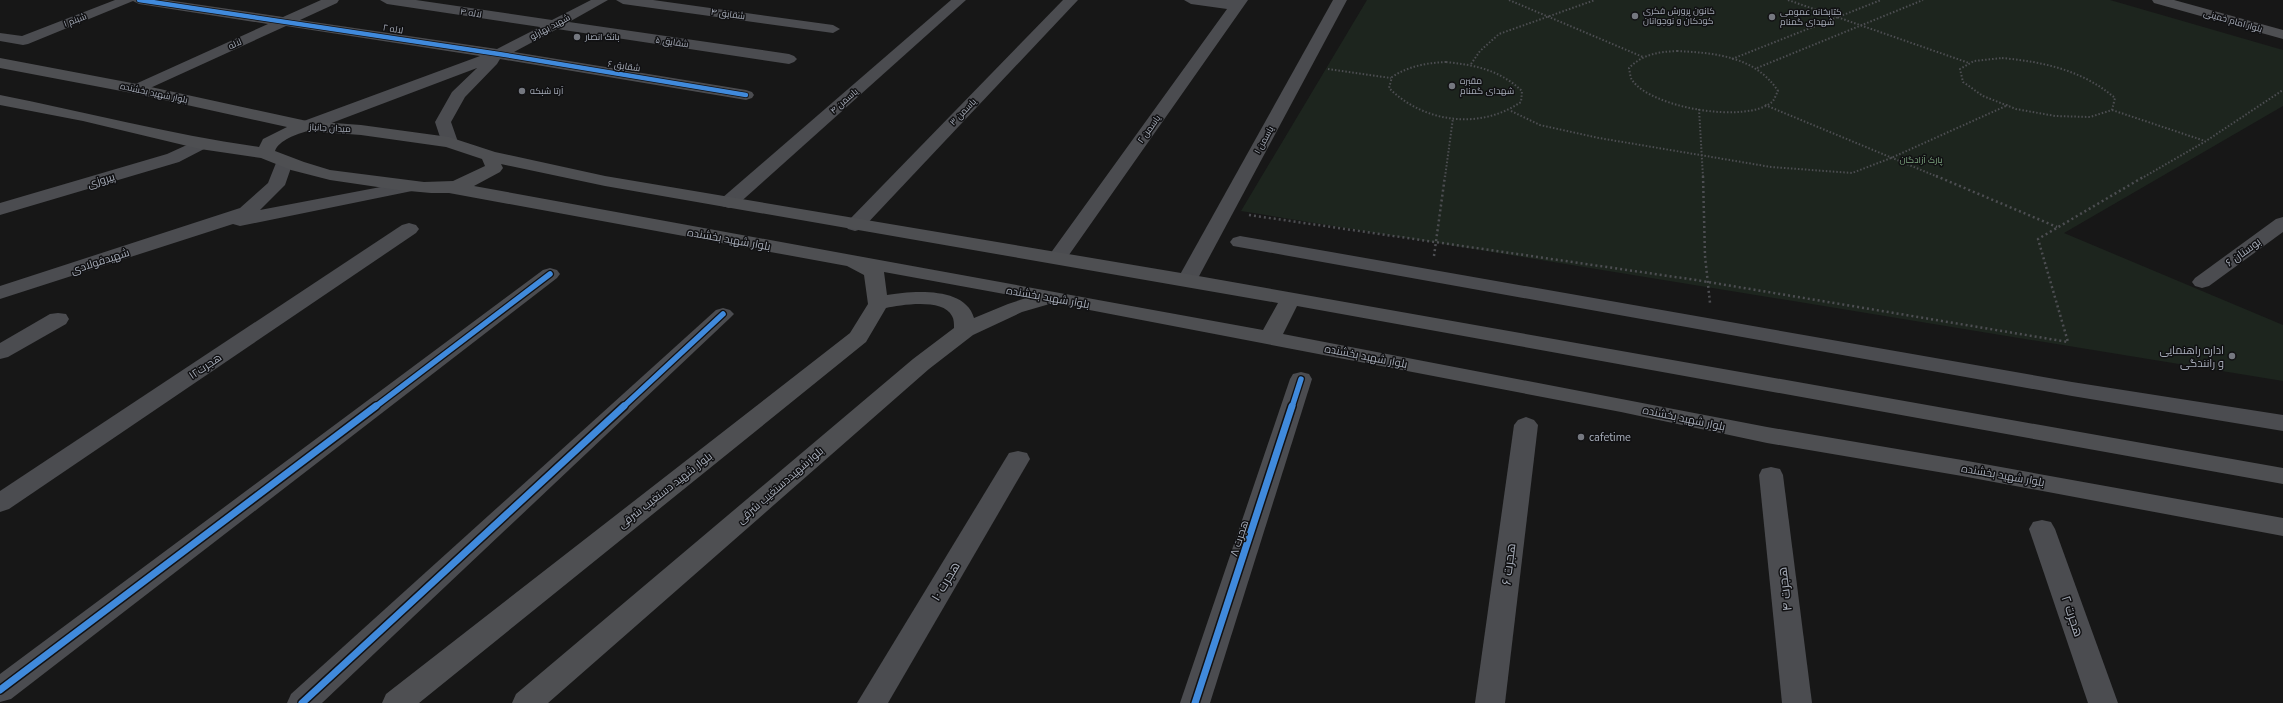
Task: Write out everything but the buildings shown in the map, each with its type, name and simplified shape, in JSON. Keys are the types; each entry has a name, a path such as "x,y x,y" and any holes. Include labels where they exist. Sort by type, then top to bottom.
{"main road":[{"name":"بلوار امام خمینی","path":"2159,0 2283,35"},
{"name":"بلوار امام خمینی","path":"2208,0 2283,21"},
{"name":"بلوار شهید بخشنده","path":"0,63 137,89 307,126"},
{"path":"0,100 83,116 200,144 265,153 301,168 351,180 412,186 449,187 477,179 494,168 490,156"},
{"name":"میدان جانباز","path":"265,153 269,143 290,131 307,126 361,130 449,142 490,156"},
{"path":"490,156 605,181 855,225 1187,280 2283,476"},
{"name":"بلوار شهید بخشنده","path":"449,187 852,262 1052,297 1767,434 2283,527"},
{"path":"852,262 874,272 878,304 909,298 940,301 953,306 961,313 965,330"},
{"name":"بلوارشهیددستغیب شرقی","path":"527,703 921,364 965,330 1015,308 1052,297"},
{"path":"1270,338 1290,299"},
{"name":"بلوار شهید دستغیب شرقی","path":"397,703 858,337 878,304"}],"street":[{"name":"شبنم ۱","path":"0,37 23,41 127,0"},
{"name":"لاله ۲","path":"139,0 499,54"},
{"name":"لاله","path":"137,89 332,0"},
{"name":"لاله ۴","path":"387,0 554,25"},
{"name":"شهید بهارلو","path":"499,54 601,0"},
{"name":"شقایق ۴","path":"623,0 833,28"},
{"name":"یاسمن ۴","path":"729,202 959,0"},
{"name":"یاسمن ۳","path":"855,225 1071,0"},
{"path":"1191,0 1239,3"},
{"name":"یاسمن ۱","path":"1187,280 1340,0"},
{"name":"یاسمن ۲","path":"1057,258 1239,3"},
{"name":"شقایق ۵","path":"554,25 789,59"},
{"path":"307,126 499,54"},
{"path":"449,142 443,122 458,96 499,54"},
{"name":"شقایق ۶","path":"499,54 746,94"},
{"name":"پیروزی","path":"0,209 173,158 200,144"},
{"path":"200,229 247,212 276,185 284,162"},
{"path":"200,229 302,206 412,186"},
{"name":"بوستان ۶","path":"2202,282 2283,223"},
{"name":"شهیدفولادی","path":"0,293 200,229"},
{"name":"هجرت۱۲","path":"0,503 409,229"},
{"path":"1240,242 2072,389 2283,423"},
{"path":"0,690 550,274"},
{"path":"302,703 722,314"},
{"path":"0,352 58,319"},
{"name":"هجرت ۸","path":"1195,703 1301,379"},
{"name":"هجرت ۶","path":"1490,703 1526,425"},
{"name":"هجرت ۱۰","path":"872,703 1018,459"},
{"name":"هجرت ۴","path":"1771,475 1797,703"},
{"name":"هجرت ۲","path":"2042,529 2103,703"}],"path":[{"path":"1509,0 1643,57"},
{"path":"1471,64 1480,51 1499,34 1596,0"},
{"path":"1788,0 1969,64"},
{"path":"1732,59 1881,0"},
{"path":"1756,68 1923,0"},
{"path":"1677,50 1705,52 1732,59 1756,68 1772,79 1778,91 1772,102 1755,109 1729,112 1699,109 1670,102 1646,92 1632,80 1629,68 1636,59 1654,53 1677,50"},
{"path":"2112,110 2115,98 2101,84 2072,71 2036,62 2002,58 1974,61 1960,69 1963,82 1983,96 2008,105 2055,116 2090,117 2112,110 2206,141"},
{"path":"1446,62 1471,64 1494,71 1512,80 1522,91 1521,102 1511,111 1491,118 1453,118 1438,116 1414,109 1397,99 1389,88 1391,78 1403,68 1422,63 1446,62"},
{"path":"1326,68 1391,78"},
{"path":"1243,214 1707,282 2068,342 2038,239 2206,141 2283,90"},
{"path":"1764,105 2058,228"},
{"path":"1511,111 1540,125 1599,138 1771,167 1852,173 1891,158 2008,105"},
{"path":"1699,109 1703,156 1707,282 1714,326"},
{"path":"1431,275 1437,242 1453,118"}],"green space":[{"name":"پارک آزادگان","path":"1367,0 2110,0 2283,50 2283,106 2064,233 2283,325 2283,381 1241,211"}],"cycle path":[{"path":"139,0 499,54 746,95"},
{"path":"0,690 550,274"},
{"path":"302,703 723,314"},
{"path":"1195,703 1301,379"}],"place":[{"name":"کانون پرورش فکری کودکان و نوجوانان","path":"1635,16"},
{"name":"کتابخانه عمومی شهدای گمنام","path":"1772,17"},
{"name":"بانک انصار","path":"577,37"},
{"name":"مقبره شهدای گمنام","path":"1452,86"},
{"name":"آرتا شبکه","path":"522,91"},
{"name":"اداره راهنمایی و رانندگی","path":"2232,356"},
{"name":"cafetime","path":"1581,437"}]}
